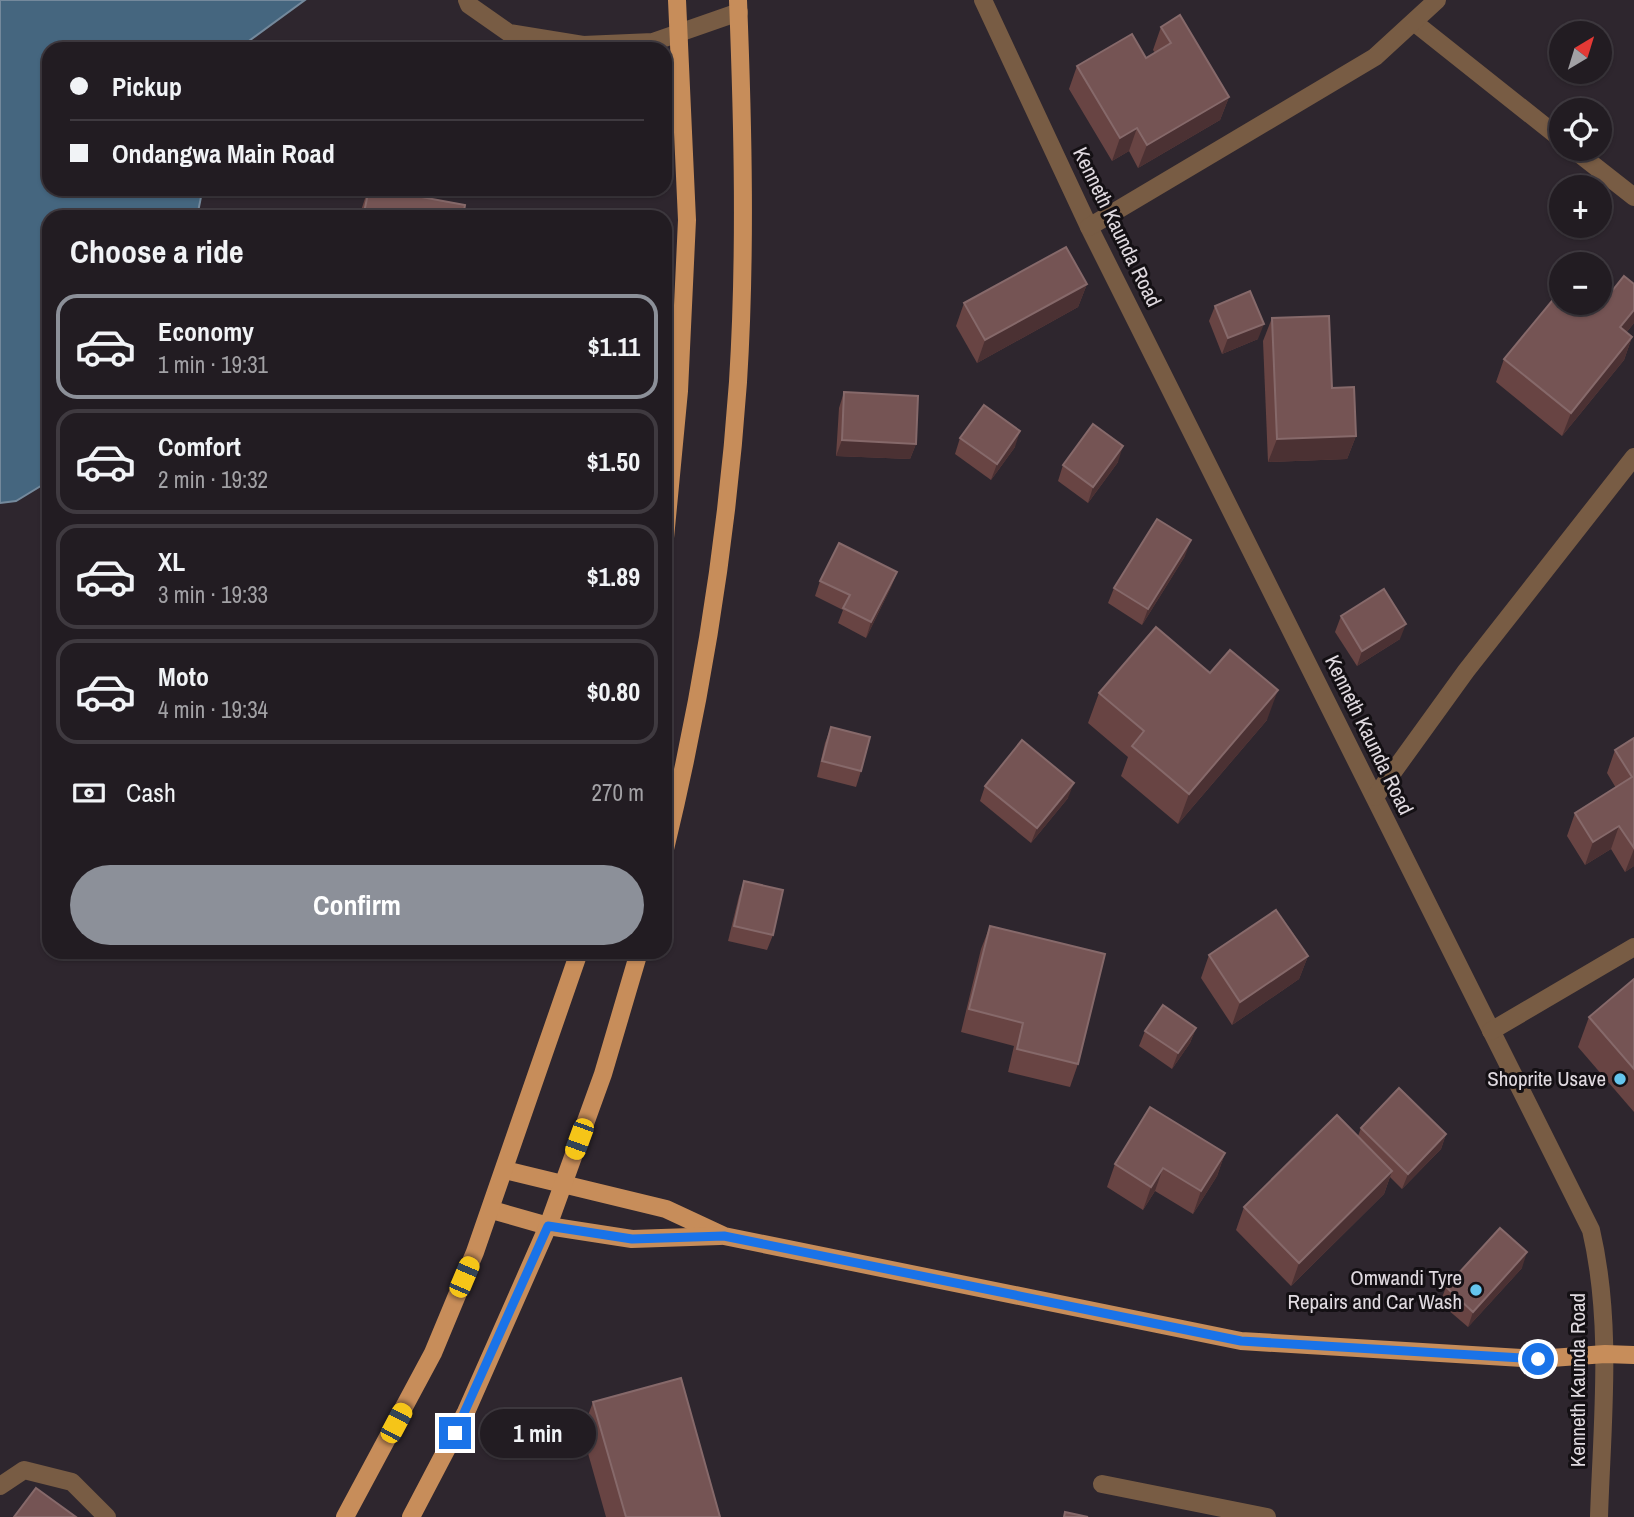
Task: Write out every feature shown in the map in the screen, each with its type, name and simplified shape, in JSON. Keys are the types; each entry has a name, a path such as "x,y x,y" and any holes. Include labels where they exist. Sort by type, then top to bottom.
{"main road":[{"path":"672,464 679,391 687,220 677,0"},
{"path":"672,820 718,567 738,383 743,226 739,6"},
{"path":"345,1517 433,1353 492,1210 577,959"},
{"path":"411,1517 466,1412 548,1226 603,1074 637,959"},
{"path":"505,1170 666,1209 724,1236"},
{"path":"492,1210 548,1226 632,1239 724,1236 1241,1341 1538,1359 1605,1354 1634,1355"}],"street":[{"path":"467,0 469,5 509,33 560,42"},
{"name":"Kenneth Kaunda Road","path":"983,0 1089,227 1591,1230 1601,1273 1605,1354 1598,1517"},
{"path":"1089,227 1375,57 1437,0"},
{"path":"656,42 739,6"},
{"path":"1415,23 1549,129"},
{"path":"1588,161 1634,197"},
{"path":"1375,797 1466,671 1634,457"},
{"path":"1491,1031 1634,947"},
{"path":"0,1486 24,1470 72,1482 107,1517"},
{"path":"1102,1484 1267,1517"}],"water":[{"path":"0,0 305,0 248,42 42,42 42,196 201,196 198,210 42,210 42,485 16,501 0,503"}],"building":[{"path":"1180,15 1229,97 1147,145 1137,128 1120,138 1077,66 1132,34 1146,58 1171,43 1161,27"},
{"path":"368,196 416,196 465,205 464,210 364,210"},
{"path":"1066,247 1087,284 985,340 964,303"},
{"path":"1624,276 1634,284 1634,310 1620,327 1632,337 1571,413 1504,359 1549,305 1549,315 1612,315 1612,291"},
{"path":"1250,291 1264,324 1228,338 1215,306"},
{"path":"1329,316 1332,388 1354,387 1356,436 1277,439 1272,318"},
{"path":"844,392 918,396 916,444 842,440"},
{"path":"984,405 1020,431 997,464 960,438"},
{"path":"1093,424 1123,446 1093,487 1063,465"},
{"path":"1157,519 1191,540 1148,609 1114,588"},
{"path":"839,543 897,572 871,622 843,608 850,595 820,581"},
{"path":"1384,589 1406,624 1362,651 1341,616"},
{"path":"1156,627 1210,673 1230,650 1278,690 1189,794 1132,746 1144,731 1099,693"},
{"path":"831,727 870,737 861,771 822,761"},
{"path":"1634,738 1634,848 1619,826 1593,842 1575,813 1632,777 1615,750"},
{"path":"1022,740 1074,783 1037,828 985,786"},
{"path":"744,881 783,890 773,935 734,926"},
{"path":"1276,910 1308,956 1240,1002 1209,955"},
{"path":"990,926 1105,954 1078,1064 1017,1049 1023,1023 969,1009"},
{"path":"1634,979 1634,1069 1589,1017"},
{"path":"1163,1005 1196,1028 1178,1053 1145,1031"},
{"path":"1399,1088 1446,1134 1408,1174 1361,1128"},
{"path":"1150,1107 1225,1153 1201,1191 1163,1168 1151,1187 1115,1164"},
{"path":"1337,1115 1392,1171 1299,1263 1244,1207"},
{"path":"1500,1228 1527,1252 1473,1312 1446,1287"},
{"path":"681,1378 720,1517 626,1517 593,1402"},
{"path":"36,1488 76,1517 14,1517"},
{"path":"1065,1512 1088,1517 1064,1517"}],"place":[{"name":"Shoprite Usave","path":"1620,1079"},
{"name":"Omwandi Tyre Repairs and Car Wash","path":"1476,1290"}],"route":[{"path":"455,1433 548,1226 632,1239 724,1236 1241,1341 1538,1359"}]}
